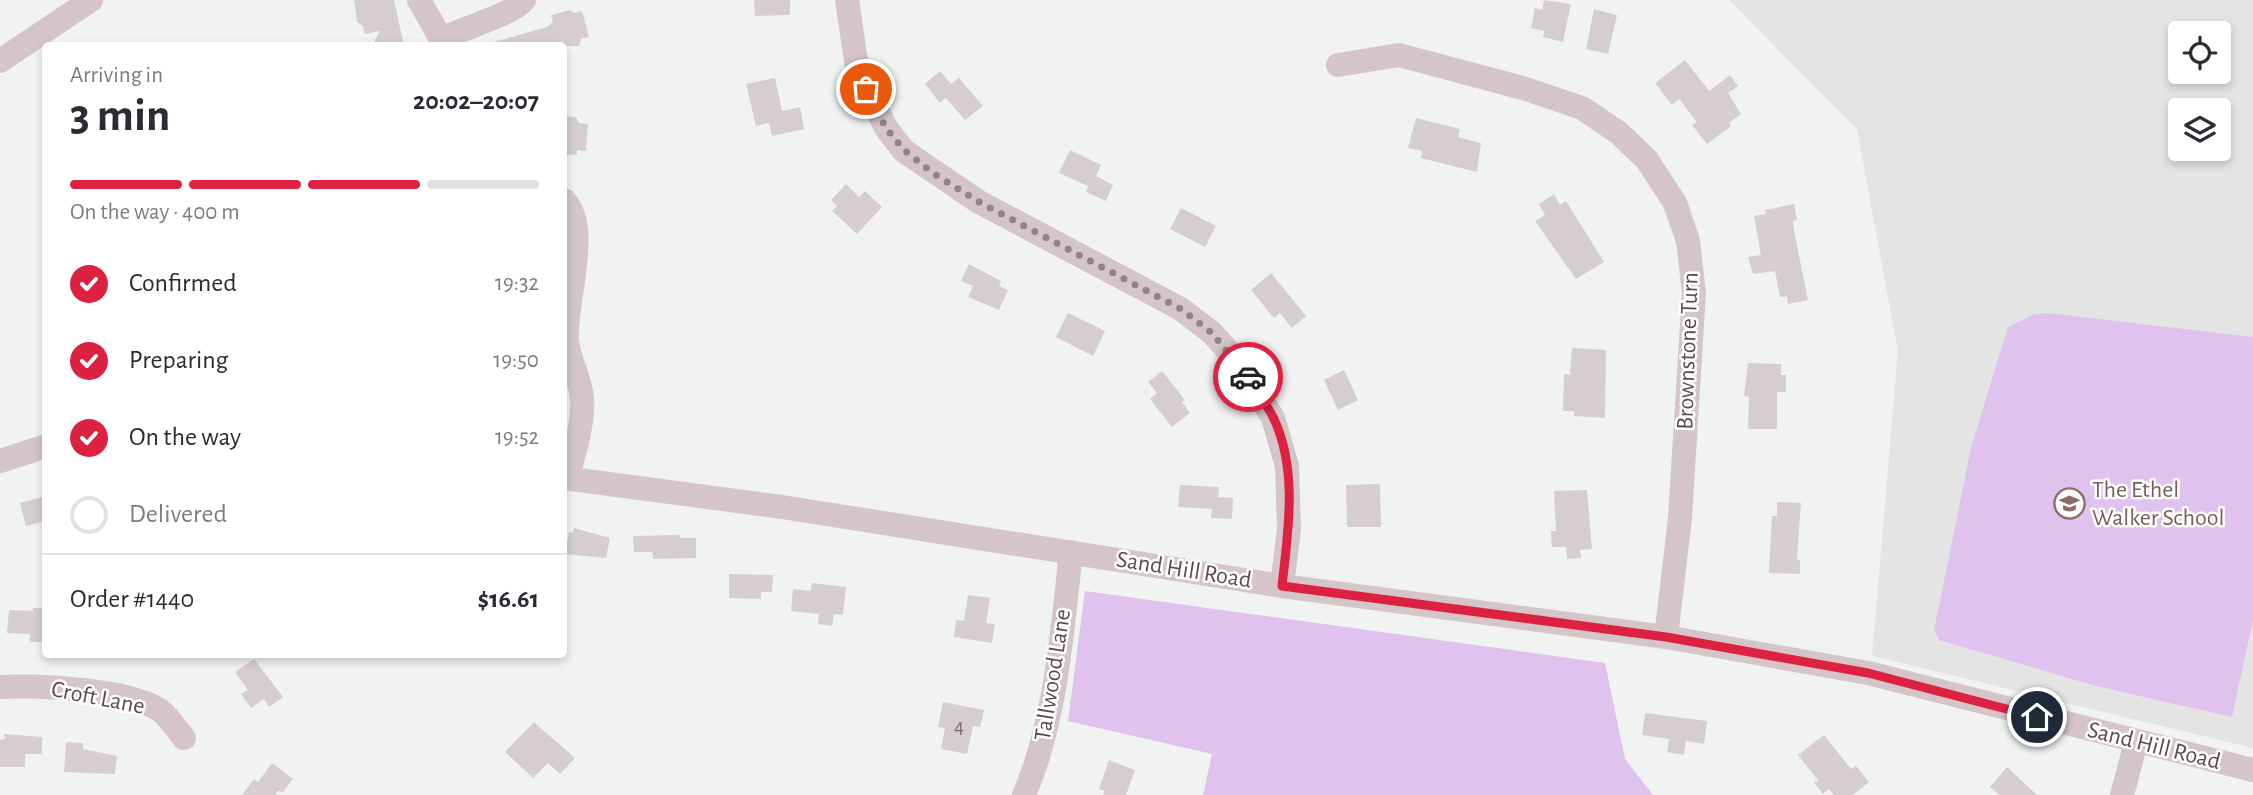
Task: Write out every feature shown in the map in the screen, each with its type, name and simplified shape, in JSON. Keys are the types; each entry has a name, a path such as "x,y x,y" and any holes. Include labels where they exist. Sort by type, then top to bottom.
{"street":[{"path":"0,61 91,0"},
{"path":"419,0 443,42 468,26 510,11 524,0"},
{"path":"847,0 857,68 886,128 904,150 979,202 1181,309 1212,333 1239,363 1273,418 1287,466 1289,529 1282,586"},
{"name":"Brownstone Turn","path":"1338,65 1398,55 1526,89 1582,108 1619,133 1647,160 1675,203 1688,242 1694,293 1680,518 1666,637"},
{"path":"567,205 575,219 578,243 567,320 567,344 582,399 567,473"},
{"path":"0,461 42,447"},
{"name":"Sand Hill Road","path":"567,478 1071,552 1282,586 1666,637 1868,673 2253,770"},
{"name":"Tallwood Lane","path":"1024,795 1039,761 1056,670 1071,552"},
{"name":"Croft Lane","path":"0,687 63,688 140,702 162,711 184,738"},
{"path":"2122,795 2136,742"}],"shaded area":[{"name":"The Ethel Walker School","path":"1729,0 2253,0 2253,748 1872,656 1898,352 1857,129"},
{"path":"2047,313 2253,337 2253,620 2232,717 2096,686 1939,640 1934,630 1972,444 2008,327 2032,315"},
{"path":"1085,591 1605,663 1625,759 1653,795 1203,795 1212,754 1068,721"}],"building":[{"path":"354,0 394,0 403,42 374,42 380,31 365,34 363,26 357,22"},
{"path":"754,0 790,0 790,15 755,16"},
{"path":"1544,0 1571,4 1563,42 1543,37 1544,31 1531,28 1535,8 1542,10"},
{"path":"1594,9 1617,15 1608,54 1586,49"},
{"path":"570,10 574,13 582,11 589,37 581,39 579,46 567,46 567,42 494,42 547,27 553,22 551,15"},
{"path":"1685,60 1709,91 1730,75 1738,86 1728,93 1741,114 1729,123 1731,126 1707,144 1692,125 1697,122 1679,99 1672,105 1655,83"},
{"path":"940,71 951,84 959,78 983,106 965,120 946,98 940,103 925,84"},
{"path":"775,78 782,111 800,107 804,129 772,136 769,123 756,126 746,84"},
{"path":"567,116 576,117 579,123 588,124 586,151 577,150 577,155 567,154"},
{"path":"1416,118 1460,129 1458,137 1481,143 1477,172 1421,158 1422,151 1408,148"},
{"path":"1070,150 1101,165 1096,176 1113,185 1106,201 1086,192 1088,186 1059,173"},
{"path":"846,184 859,197 865,191 882,207 857,234 832,211 837,206 831,200"},
{"path":"1554,194 1560,205 1566,201 1604,262 1576,279 1535,221 1545,215 1539,204"},
{"path":"1794,204 1797,220 1793,221 1794,231 1808,300 1788,304 1787,296 1780,297 1775,271 1753,274 1748,257 1761,255 1754,216 1766,214 1765,210"},
{"path":"1181,208 1216,226 1205,247 1170,229"},
{"path":"969,264 1001,281 999,286 1008,290 999,310 968,297 973,286 961,281"},
{"path":"1271,273 1306,316 1292,328 1280,313 1274,318 1251,290"},
{"path":"1068,313 1105,331 1093,356 1056,337"},
{"path":"1572,348 1606,350 1605,418 1574,416 1574,411 1563,411 1564,374 1570,375"},
{"path":"1748,363 1781,364 1781,375 1786,375 1786,392 1777,392 1777,429 1748,429 1749,397 1744,396"},
{"path":"1344,370 1358,400 1338,410 1324,380"},
{"path":"1162,371 1185,400 1182,402 1190,413 1172,427 1150,399 1157,393 1148,382"},
{"path":"1380,484 1381,527 1347,527 1346,485"},
{"path":"1180,485 1219,487 1218,497 1233,498 1232,519 1211,518 1212,509 1178,507"},
{"path":"1587,490 1592,549 1580,550 1581,558 1567,559 1566,547 1552,547 1551,531 1556,531 1554,491"},
{"path":"42,497 42,522 26,526 20,503"},
{"path":"1777,502 1801,503 1797,560 1800,560 1800,574 1769,573 1772,516 1777,516"},
{"path":"574,528 610,538 606,558 567,554 569,532 573,533"},
{"path":"680,535 680,538 696,538 696,558 653,559 652,552 634,552 633,536"},
{"path":"729,574 773,575 772,592 761,592 761,599 729,598"},
{"path":"812,583 846,587 843,615 834,614 832,626 818,624 819,614 791,611 793,589 811,591"},
{"path":"968,595 990,598 986,623 995,624 992,643 954,637 956,620 964,621"},
{"path":"33,608 42,608 42,642 30,642 30,634 7,633 9,610 33,611"},
{"path":"254,659 283,697 269,707 264,699 251,708 241,694 248,690 235,672"},
{"path":"943,702 984,710 980,727 973,726 967,754 941,749 945,728 938,727"},
{"path":"1645,713 1707,721 1704,744 1686,741 1684,755 1667,752 1669,739 1642,735"},
{"path":"534,722 575,758 560,774 548,763 533,778 505,752"},
{"path":"4,734 42,737 42,754 25,754 25,767 0,767 0,740 5,739"},
{"path":"1824,735 1851,769 1856,766 1869,782 1853,795 1834,795 1829,789 1823,794 1814,783 1818,780 1798,755"},
{"path":"66,742 83,743 83,749 117,756 115,774 64,772"},
{"path":"1109,760 1135,770 1126,795 1103,795 1105,791 1099,789"},
{"path":"272,763 293,779 282,793 278,790 276,795 242,795 254,779 258,782"},
{"path":"2007,767 2037,795 1999,795 1990,787"}],"way so far":[{"path":"866,89 886,128 904,150 933,173 979,202 1181,309 1212,333 1248,377"}],"place":[{"name":"The Ethel Walker School","path":"2069,504"}],"route":[{"path":"1248,377 1273,418 1282,439 1287,466 1289,529 1282,586 1666,637 1868,673 2037,717"}]}
